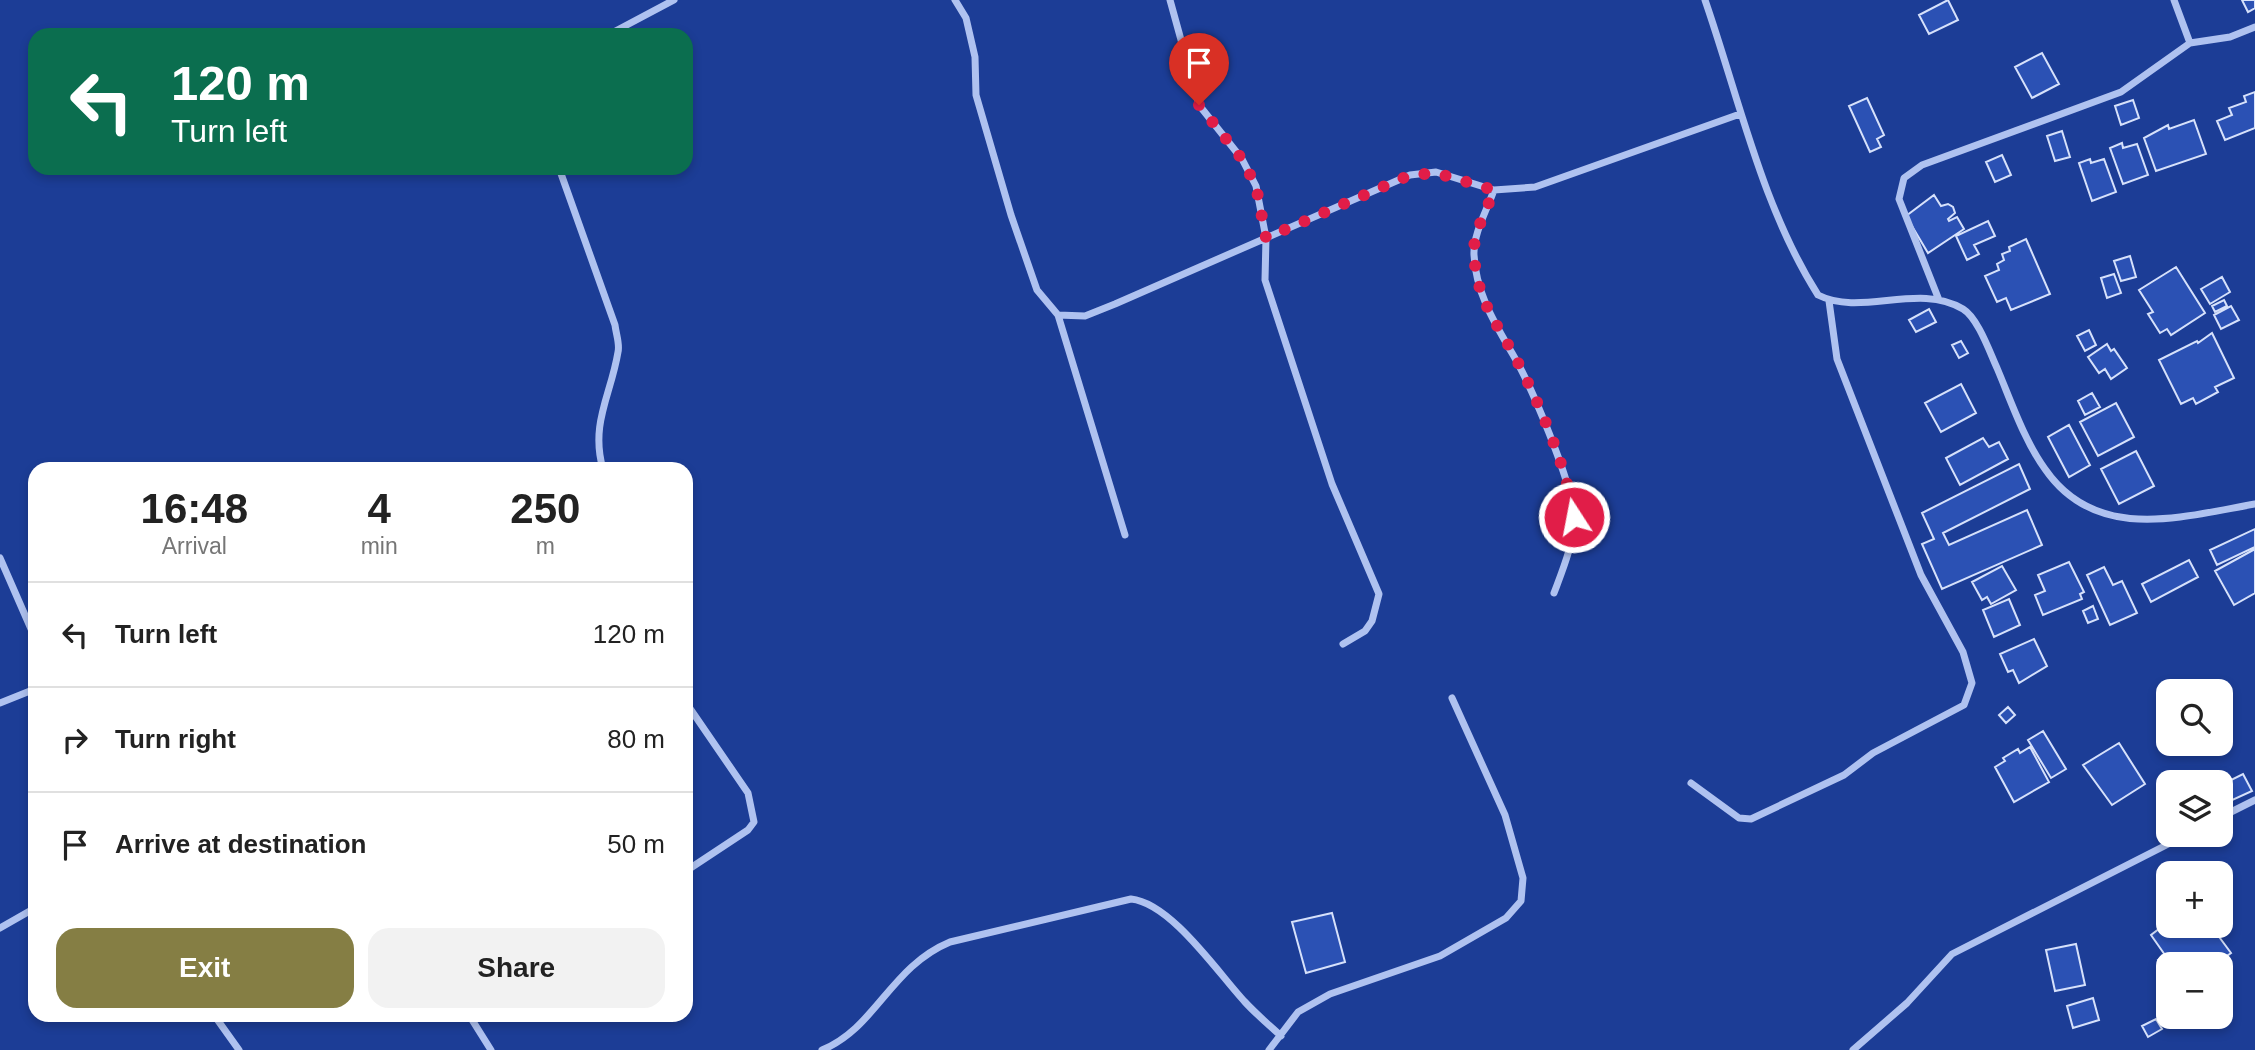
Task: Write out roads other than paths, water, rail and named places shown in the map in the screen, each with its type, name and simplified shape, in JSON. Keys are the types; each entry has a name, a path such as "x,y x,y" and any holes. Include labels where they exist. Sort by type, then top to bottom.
{"street":[{"path":"621,28 674,0"},
{"path":"955,0 966,18 975,57 976,95 1011,215 1037,290 1058,315 1125,534"},
{"path":"1170,0 1199,105 1242,159 1256,186 1266,238 1265,279 1332,484 1379,594 1372,621 1365,631 1343,644"},
{"path":"1705,0 1740,114 1798,265 1818,295 1829,301 1939,300 1965,310 1984,339 2044,469 2069,497 2100,512 2130,520 2170,519 2255,504"},
{"path":"2174,0 2190,43"},
{"path":"1939,300 1899,199 1904,178 1922,165 2120,92 2190,43 2230,37 2255,27"},
{"path":"1058,315 1085,316 1410,175 1436,173 1494,190 1535,187 1740,114"},
{"path":"561,175 615,325 619,350 599,416 601,462"},
{"path":"1494,190 1475,244 1474,254 1480,286 1488,316 1514,355 1570,492 1574,517 1570,546 1554,593"},
{"path":"1691,783 1739,818 1751,819 1844,775 1873,753 1964,705 1972,682 1964,652 1921,575 1836,359 1829,301"},
{"path":"0,558 28,622"},
{"path":"0,703 28,692"},
{"path":"1269,1050 1298,1012 1330,994 1440,956 1506,918 1521,901 1523,878 1506,815 1452,698"},
{"path":"693,713 748,793 754,822 748,830 693,866"},
{"path":"2233,811 2255,800"},
{"path":"1853,1050 1907,1003 1952,954 2162,847"},
{"path":"822,1050 850,1036 873,1006 927,951 950,942 1130,899 1143,901 1176,925 1247,1004 1281,1036"},
{"path":"0,928 28,912"},
{"path":"219,1022 239,1050"},
{"path":"473,1022 491,1050"}]}
